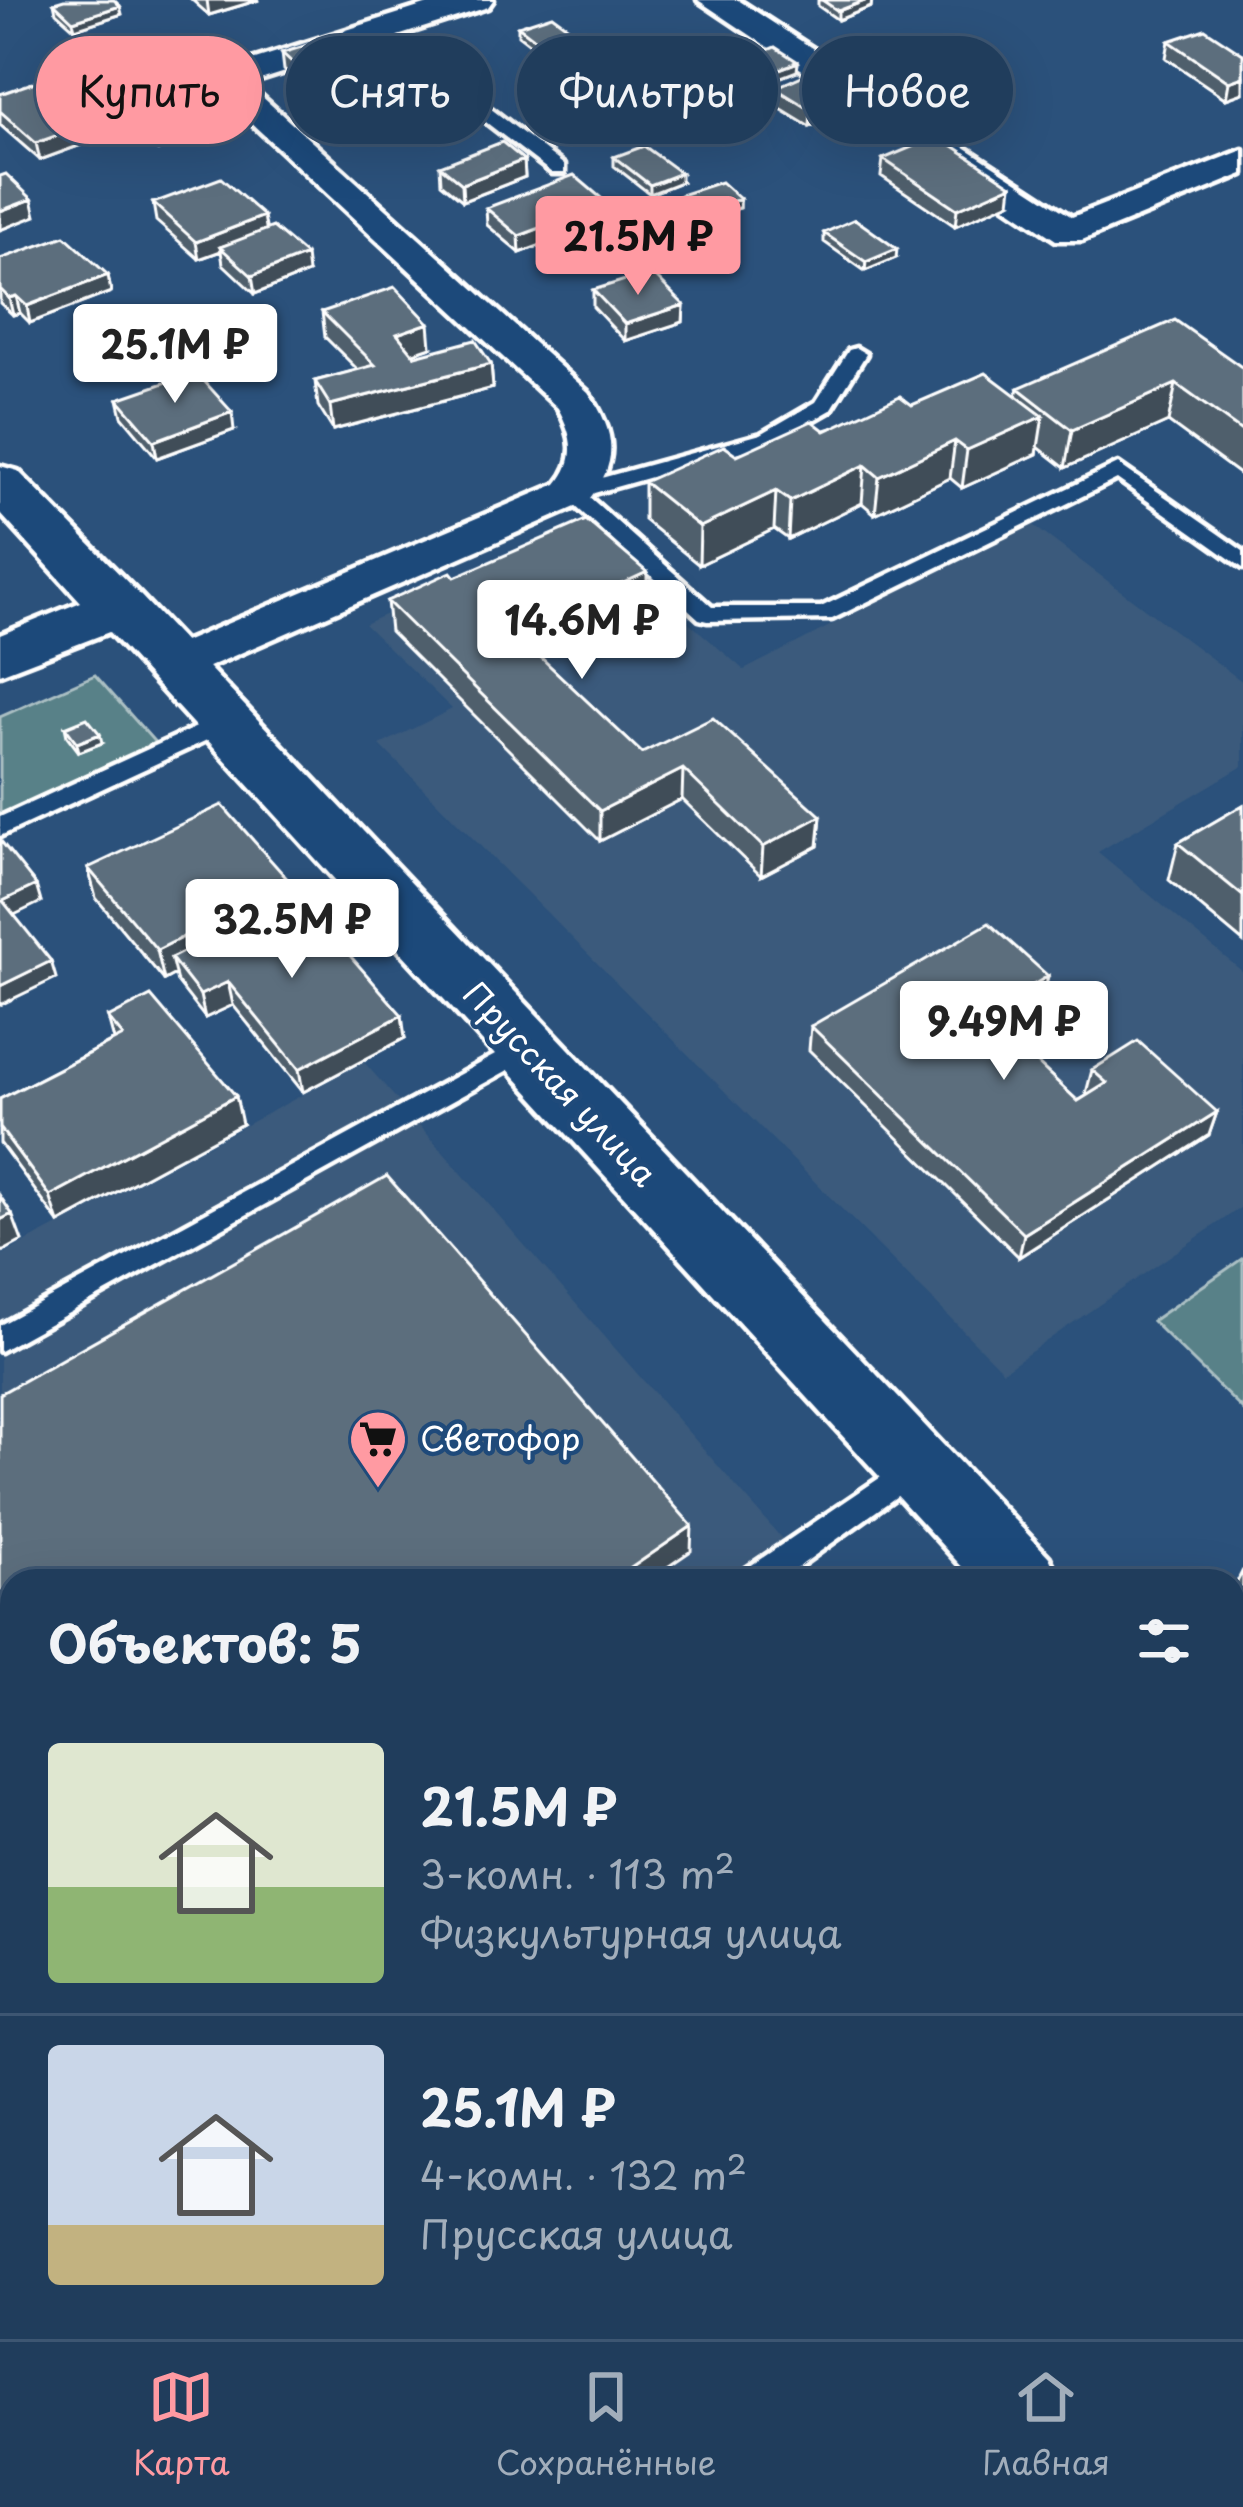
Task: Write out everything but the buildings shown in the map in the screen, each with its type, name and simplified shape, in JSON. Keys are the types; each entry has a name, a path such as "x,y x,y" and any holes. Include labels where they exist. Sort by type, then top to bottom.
{"street":[{"path":"174,664 572,493 589,474 596,453 591,426 574,401 223,80 476,0"},
{"path":"715,0 1069,232 1243,161"},
{"name":"Прусская улица","path":"0,482 1012,1569"},
{"path":"0,656 120,607"}],"lane":[{"path":"379,31 558,169"},
{"path":"572,493 768,438 824,406 856,355"},
{"path":"572,493 707,614 824,614 1118,470 1243,561"},
{"path":"0,827 226,722"},
{"path":"0,1339 526,1048"},
{"path":"771,1569 916,1467"}],"shaded area":[{"path":"1030,523 1243,682 1243,766 1098,852 1243,972 1243,1206 1003,1371 380,745 452,709 364,624 580,528 744,670"},
{"path":"364,1062 808,1569 0,1569 0,1256"}],"green space":[{"path":"95,675 159,747 0,822 0,717"},
{"path":"1243,1258 1243,1410 1152,1321"}],"place":[{"name":"Светофор","path":"378,1490"}]}
